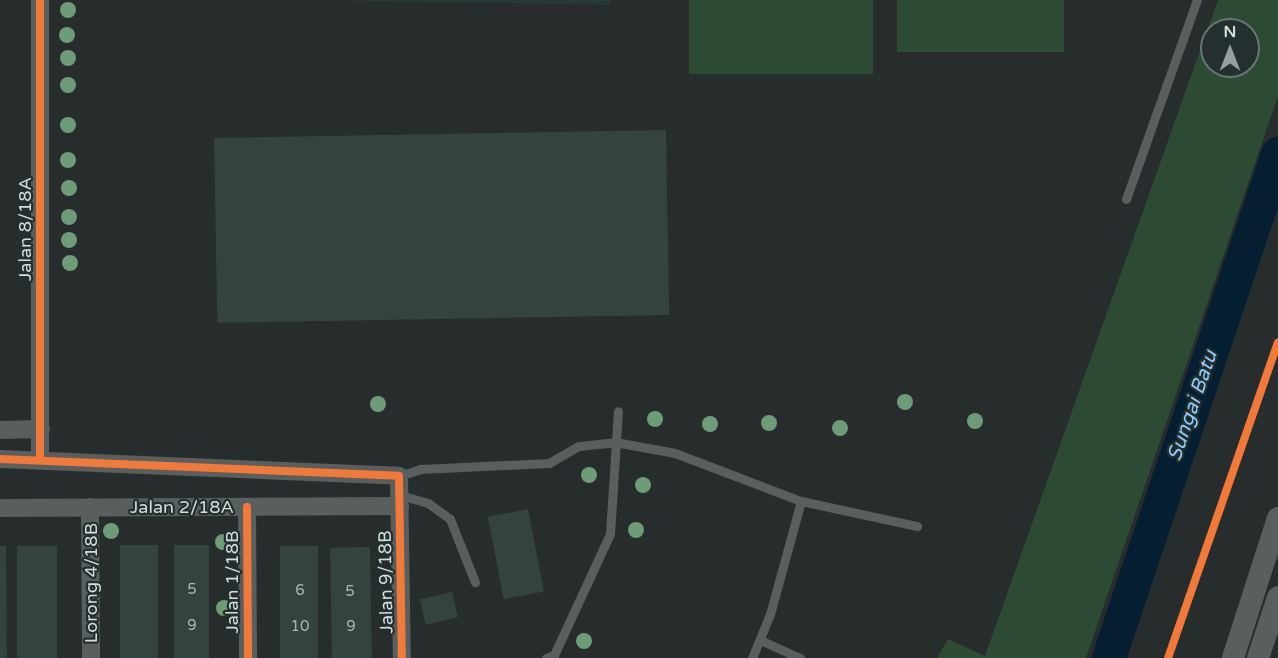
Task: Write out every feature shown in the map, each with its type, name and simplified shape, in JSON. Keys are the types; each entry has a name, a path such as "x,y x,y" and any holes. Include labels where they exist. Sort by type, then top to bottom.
{"street":[{"name":"Jalan 8/18A","path":"40,0 40,458"},
{"path":"0,430 40,429"},
{"path":"0,459 40,458 399,476"},
{"name":"Jalan 9/18B","path":"399,476 402,658"},
{"name":"Jalan 2/18A","path":"0,507 247,507 400,501"},
{"name":"Lorong 4/18B","path":"90,507 91,658"},
{"name":"Jalan 1/18B","path":"247,507 248,658"},
{"path":"1233,658 1278,518"},
{"path":"1258,658 1278,597"}],"lane":[{"path":"1126,199 1197,0"},
{"path":"546,658 554,655 610,534 618,411"},
{"path":"399,476 421,469 549,463 579,446 615,442 675,453 801,501 917,526"},
{"path":"400,501 428,503 450,519 475,582"},
{"path":"752,658 760,640 801,501"},
{"path":"760,640 800,658"}],"shaded area":[{"path":"310,0 611,0 610,5"}],"green space":[{"path":"689,0 873,0 873,74 689,74"},
{"path":"897,0 1064,0 1064,52 897,52"},
{"path":"1218,0 1278,0 1278,96 1086,658 937,658 948,639 985,656 1200,51 1200,78 1260,78 1260,18 1212,18"}],"building":[{"path":"666,130 669,315 217,323 214,138"},
{"path":"528,509 544,591 504,599 488,517"},
{"path":"120,545 158,545 158,658 120,658"},
{"path":"174,545 209,545 209,658 174,658"},
{"path":"0,546 6,546 7,658 0,658"},
{"path":"17,546 57,546 57,658 17,658"},
{"path":"280,546 318,546 318,658 280,658"},
{"path":"370,547 372,658 332,658 330,548"},
{"path":"452,592 458,617 426,625 420,599"}],"waterway":[{"name":"Sungai Batu","path":"1109,658 1278,154"}],"cycle path":[{"path":"40,0 40,458"},
{"path":"1168,658 1278,343"},
{"path":"0,459 399,476 402,658"},
{"path":"247,507 248,658"}]}
